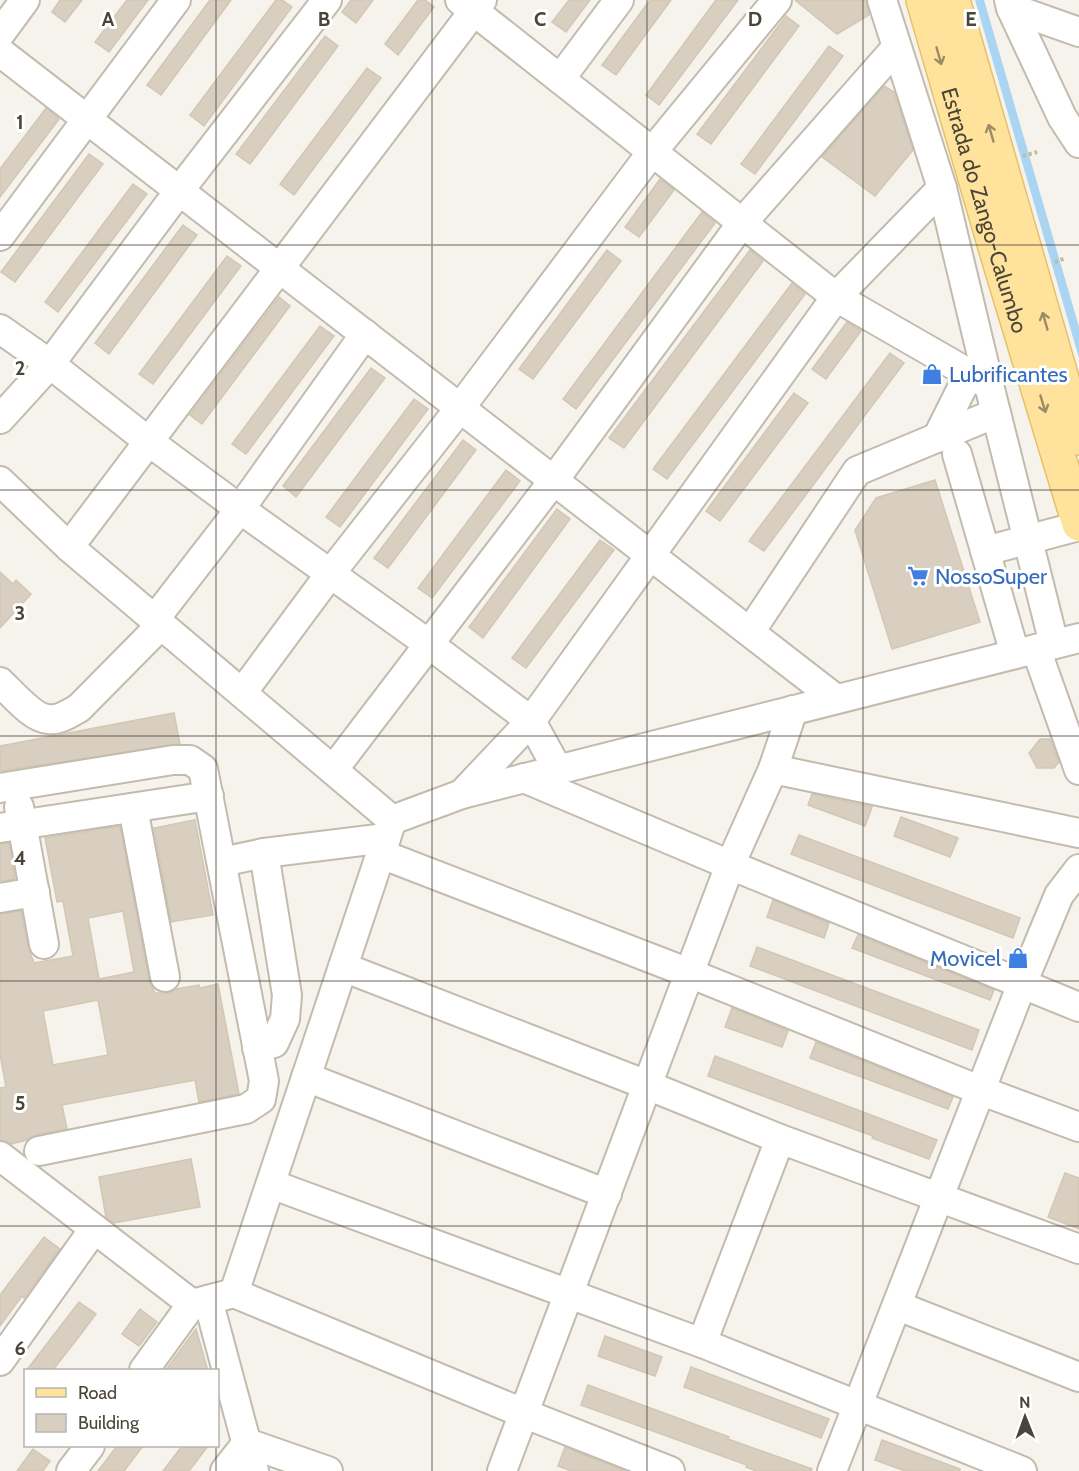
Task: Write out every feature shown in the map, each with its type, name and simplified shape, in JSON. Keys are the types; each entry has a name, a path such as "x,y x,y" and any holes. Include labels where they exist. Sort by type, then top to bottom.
{"main road":[{"name":"Estrada do Zango-Calumbo","path":"923,0 1079,525"},
{"name":"Estrada do Zango-Calumbo","path":"953,0 1079,438"}],"street":[{"path":"0,34 25,0"},
{"path":"0,236 176,0"},
{"path":"0,419 50,364 179,191 327,0"},
{"path":"560,79 619,0"},
{"path":"242,693 652,152 777,0"},
{"path":"882,0 942,188 979,379 996,413 1028,540 1046,646 1079,770"},
{"path":"69,547 472,4 560,79 836,297 979,379"},
{"path":"1010,4 1079,32"},
{"path":"1010,4 1062,117 1079,143"},
{"path":"333,770 554,480 742,223 896,48"},
{"path":"0,52 836,699"},
{"path":"462,794 531,721 836,297 942,188"},
{"path":"0,328 148,441 531,721 558,770"},
{"path":"0,682 35,715 49,720 65,716 90,698 158,622 365,334"},
{"path":"979,379 947,446 985,551 1046,646"},
{"path":"750,632 857,471 947,446 996,413"},
{"path":"0,481 69,547 333,770 386,837 689,973 982,1091 1079,1127"},
{"path":"985,551 1079,525"},
{"path":"222,862 264,853 386,837 462,794 1046,646"},
{"path":"502,1471 730,865 774,769 793,710"},
{"path":"39,1151 246,1109 261,1099 264,1081 203,769 190,760 173,760 8,787 11,826 35,892 44,944"},
{"path":"774,769 1079,833"},
{"path":"524,778 730,865 1079,1006"},
{"path":"11,826 209,796"},
{"path":"132,808 165,977"},
{"path":"146,1369 211,1299 271,1184 386,837"},
{"path":"257,1048 274,1044 285,1019 286,995 264,853"},
{"path":"832,1471 1022,984 1059,895 1079,869"},
{"path":"0,898 35,892"},
{"path":"343,967 780,1139 1079,1249"},
{"path":"306,1077 606,1194"},
{"path":"702,1343 780,1139"},
{"path":"0,1156 94,1229 211,1299 523,1413 670,1471"},
{"path":"271,1184 702,1343 1022,1471"},
{"path":"0,1360 94,1229"},
{"path":"211,1299 254,1471"},
{"path":"898,1306 1079,1377"},
{"path":"225,1471 247,1443"},
{"path":"247,1443 328,1471"},
{"path":"71,1471 89,1447"}],"water":[{"path":"975,0 984,0 1079,327 1079,358"}],"building":[{"path":"60,0 82,0 65,22 52,12"},
{"path":"127,0 148,0 109,52 95,42"},
{"path":"210,0 231,0 161,95 147,85"},
{"path":"276,0 282,0 292,7 204,126 190,115"},
{"path":"351,0 373,0 356,23 342,12"},
{"path":"418,0 425,0 434,7 398,55 385,44"},
{"path":"569,0 590,0 566,32 552,22"},
{"path":"650,0 671,0 616,75 602,65"},
{"path":"716,0 738,0 659,105 646,95"},
{"path":"795,0 866,0 869,15 837,34"},
{"path":"786,16 799,26 711,144 697,134"},
{"path":"325,36 338,46 250,164 236,154"},
{"path":"829,46 843,56 755,174 741,164"},
{"path":"367,68 381,78 294,195 280,184"},
{"path":"884,86 894,92 913,150 875,196 822,157"},
{"path":"46,108 59,119 0,197 0,169"},
{"path":"89,154 103,164 15,282 1,272"},
{"path":"660,179 674,190 639,237 625,227"},
{"path":"133,184 147,194 58,312 45,302"},
{"path":"702,212 715,223 576,409 563,399"},
{"path":"183,225 197,235 109,354 95,343"},
{"path":"607,250 621,261 533,379 519,369"},
{"path":"750,250 763,261 624,448 609,438"},
{"path":"227,256 241,266 153,384 139,374"},
{"path":"792,283 805,294 667,479 653,469"},
{"path":"279,297 290,306 202,424 190,415"},
{"path":"847,322 861,331 826,379 812,369"},
{"path":"320,326 334,336 246,454 232,444"},
{"path":"890,353 904,363 764,551 749,541"},
{"path":"371,368 385,378 296,497 283,486"},
{"path":"794,393 808,403 720,521 706,511"},
{"path":"414,399 428,409 340,527 326,517"},
{"path":"463,440 476,450 388,568 374,558"},
{"path":"506,470 520,481 432,598 418,588"},
{"name":"NossoSuper","path":"935,480 980,622 892,649 855,530 876,498"},
{"path":"557,509 570,519 483,638 469,627"},
{"path":"600,540 614,550 526,668 512,658"},
{"path":"0,572 13,584 16,580 31,594 0,628"},
{"path":"174,713 180,744 0,771 0,746"},
{"path":"1040,739 1050,739 1059,762 1054,768 1037,768 1029,753"},
{"path":"812,794 872,807 865,826 808,805"},
{"path":"901,817 958,838 950,857 894,836"},
{"path":"195,820 213,915 171,922 154,828"},
{"path":"120,826 149,981 155,993 169,993 176,989 199,985 200,988 218,984 239,1094 199,1102 195,1080 62,1105 67,1129 36,1135 11,1144 0,1140 0,1088 6,1087 0,1054 0,914 21,911 28,947 34,963 73,956 63,901 57,902 45,838","holes":["123,911 134,972 99,979 88,918","98,1000 108,1055 53,1065 43,1011"]},
{"path":"799,835 1020,918 1013,938 791,854"},
{"path":"9,843 15,879 0,881 0,844"},
{"path":"773,900 829,923 824,938 767,917"},
{"path":"858,935 994,990 990,1000 852,948"},
{"path":"757,947 979,1030 972,1050 750,966"},
{"path":"732,1008 788,1031 782,1047 725,1027"},
{"path":"816,1042 953,1097 948,1109 810,1058"},
{"path":"715,1056 937,1140 929,1159 872,1138 873,1136 708,1076"},
{"path":"191,1159 200,1207 114,1223 106,1217 99,1177"},
{"path":"1065,1173 1079,1178 1079,1229 1048,1217"},
{"path":"44,1237 60,1249 0,1326 0,1295"},
{"path":"79,1302 96,1314 54,1369 28,1369"},
{"path":"140,1309 157,1322 139,1346 122,1334"},
{"path":"196,1329 207,1369 166,1369"},
{"path":"605,1336 662,1357 655,1376 598,1356"},
{"path":"691,1367 829,1419 821,1438 684,1387"},
{"path":"588,1385 812,1469 811,1471 756,1471 746,1467 747,1465 581,1405"},
{"path":"882,1440 960,1469 960,1471 905,1471 875,1460"},
{"path":"116,1447 142,1447 124,1471 98,1471"},
{"path":"181,1447 207,1447 189,1471 163,1471"},
{"path":"565,1447 625,1471 571,1471 558,1466"},
{"path":"33,1449 50,1461 43,1471 17,1471"}],"place":[{"name":"Lubrificantes","path":"932,374"},
{"name":"NossoSuper","path":"918,576"},
{"name":"Movicel","path":"1018,958"}]}
